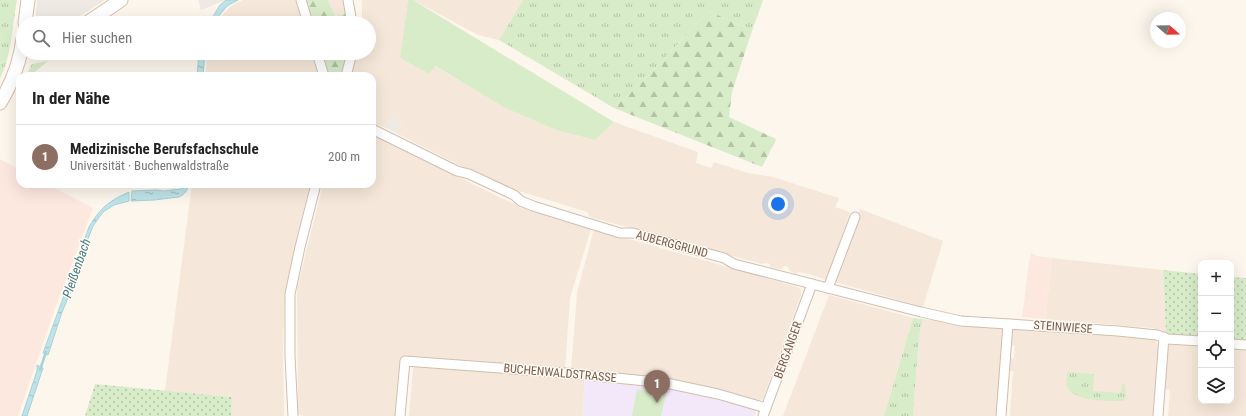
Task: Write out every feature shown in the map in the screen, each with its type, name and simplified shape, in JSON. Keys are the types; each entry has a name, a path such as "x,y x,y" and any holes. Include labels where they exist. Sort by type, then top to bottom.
{"main road":[{"path":"26,16 28,0"},
{"path":"97,16 121,0"},
{"path":"0,103 17,70 20,60"}],"street":[{"path":"301,0 306,16"},
{"path":"348,0 351,16"},
{"path":"318,60 323,72"},
{"path":"347,72 350,60"},
{"name":"AUBERGGRUND","path":"376,131 457,171 475,177 514,195 533,206 620,233 633,233 724,258 734,264 921,312 962,321"},
{"path":"293,416 290,356 290,294 315,188"},
{"path":"828,288 855,217"},
{"name":"BERGANGER","path":"764,412 812,284"},
{"name":"STEINWIESE","path":"962,321 1118,331 1157,335 1167,339 1198,341"},
{"path":"1001,416 1008,324"},
{"path":"1158,416 1164,337"},
{"path":"1234,344 1246,345"},
{"name":"BUCHENWALDSTRASSE","path":"400,416 405,361 566,373 666,383 718,394 764,412"}],"shaded area":[{"path":"37,0 105,0 80,16 36,16"},
{"path":"198,0 226,0 201,10"},
{"path":"243,0 299,0 304,16 222,16 231,6"},
{"path":"328,0 346,0 348,13 335,16"},
{"path":"362,0 408,0 400,58 429,74 434,66 505,108 556,130 595,140 614,122 698,152 696,163 711,168 714,162 748,173 773,177 839,198 835,207 850,212 827,280 809,274 798,272 796,274 790,271 788,267 784,266 781,269 770,267 770,264 762,264 590,217 587,212 522,192 517,192 396,133 403,121 391,115 384,127 376,124 376,72 352,72 355,60 376,60 376,16 362,16"},
{"path":"413,0 523,0 499,40 478,35"},
{"path":"207,60 317,60 320,72 206,72"},
{"path":"391,115 403,121 396,133 384,127"},
{"path":"376,135 503,199 556,219 591,229 570,298 565,370 401,356 396,416 304,416 298,414 297,288 322,188 376,188"},
{"path":"0,159 16,168 16,188 55,188 93,208 53,314 18,416 0,416"},
{"path":"191,188 309,188 285,290 283,353 284,416 231,416 232,397 165,391"},
{"path":"860,209 943,241 923,307 835,282 833,280"},
{"path":"594,229 798,287 801,290 801,295 763,399 755,401 722,391 656,377 571,370 577,293"},
{"path":"1031,253 1037,256 1052,258 1045,319 1022,317"},
{"path":"1052,258 1163,270 1166,334 1153,328 1045,319"},
{"path":"829,295 913,318 884,416 783,416"},
{"path":"923,319 1002,328 1005,331 998,416 913,416 919,337"},
{"path":"1015,328 1153,337 1159,349 1154,416 1010,416 1013,371 1008,371 1008,358 1014,358 1015,346 1010,345 1011,332"},
{"path":"1167,344 1198,345 1198,404 1234,404 1234,348 1246,349 1246,416 1168,416 1170,390 1163,389"},
{"path":"415,366 585,379 582,416 409,416 413,369"},
{"path":"585,379 630,382 685,391 753,409 756,413 755,416 582,416"}],"green space":[{"path":"0,0 17,0 7,60 0,79"},
{"path":"304,0 328,0 335,16 309,16"},
{"path":"408,0 413,0 614,122 595,140 556,130 505,108 435,66 429,74 400,58"},
{"path":"523,0 763,0 752,31 709,11 647,77 614,108 499,40"},
{"path":"709,11 752,31 732,92 729,117 776,139 762,167 614,108 647,77"},
{"path":"348,13 348,16 335,16"},
{"path":"322,60 348,60 345,72 326,72"},
{"path":"48,61 35,72 28,72 32,64"},
{"path":"1163,270 1198,274 1198,337 1166,334"},
{"path":"1234,277 1246,278 1246,341 1234,340"},
{"path":"913,318 923,319 919,337 913,416 884,416"},
{"path":"1068,372 1094,374 1093,391 1121,393 1122,383 1125,384 1126,396 1124,401 1087,399 1074,394 1067,386"},
{"path":"95,384 232,397 231,416 85,416"},
{"path":"637,389 666,395 661,416 632,416"}],"water":[{"path":"226,0 238,0 227,6 219,16 213,16 220,5"},
{"path":"198,60 204,60 203,72 197,72"},
{"path":"188,188 183,195 179,197 131,201 132,191 163,191"},
{"path":"129,192 129,201 114,205 103,212 93,226 48,355 43,353 89,227 106,205"},
{"path":"37,365 43,368 27,416 22,416 37,371"}],"waterway":[{"name":"Pleißenbach","path":"40,370 46,352"}],"place":[{"name":"Medizinische Berufsfachschule","path":"657,403"}]}
